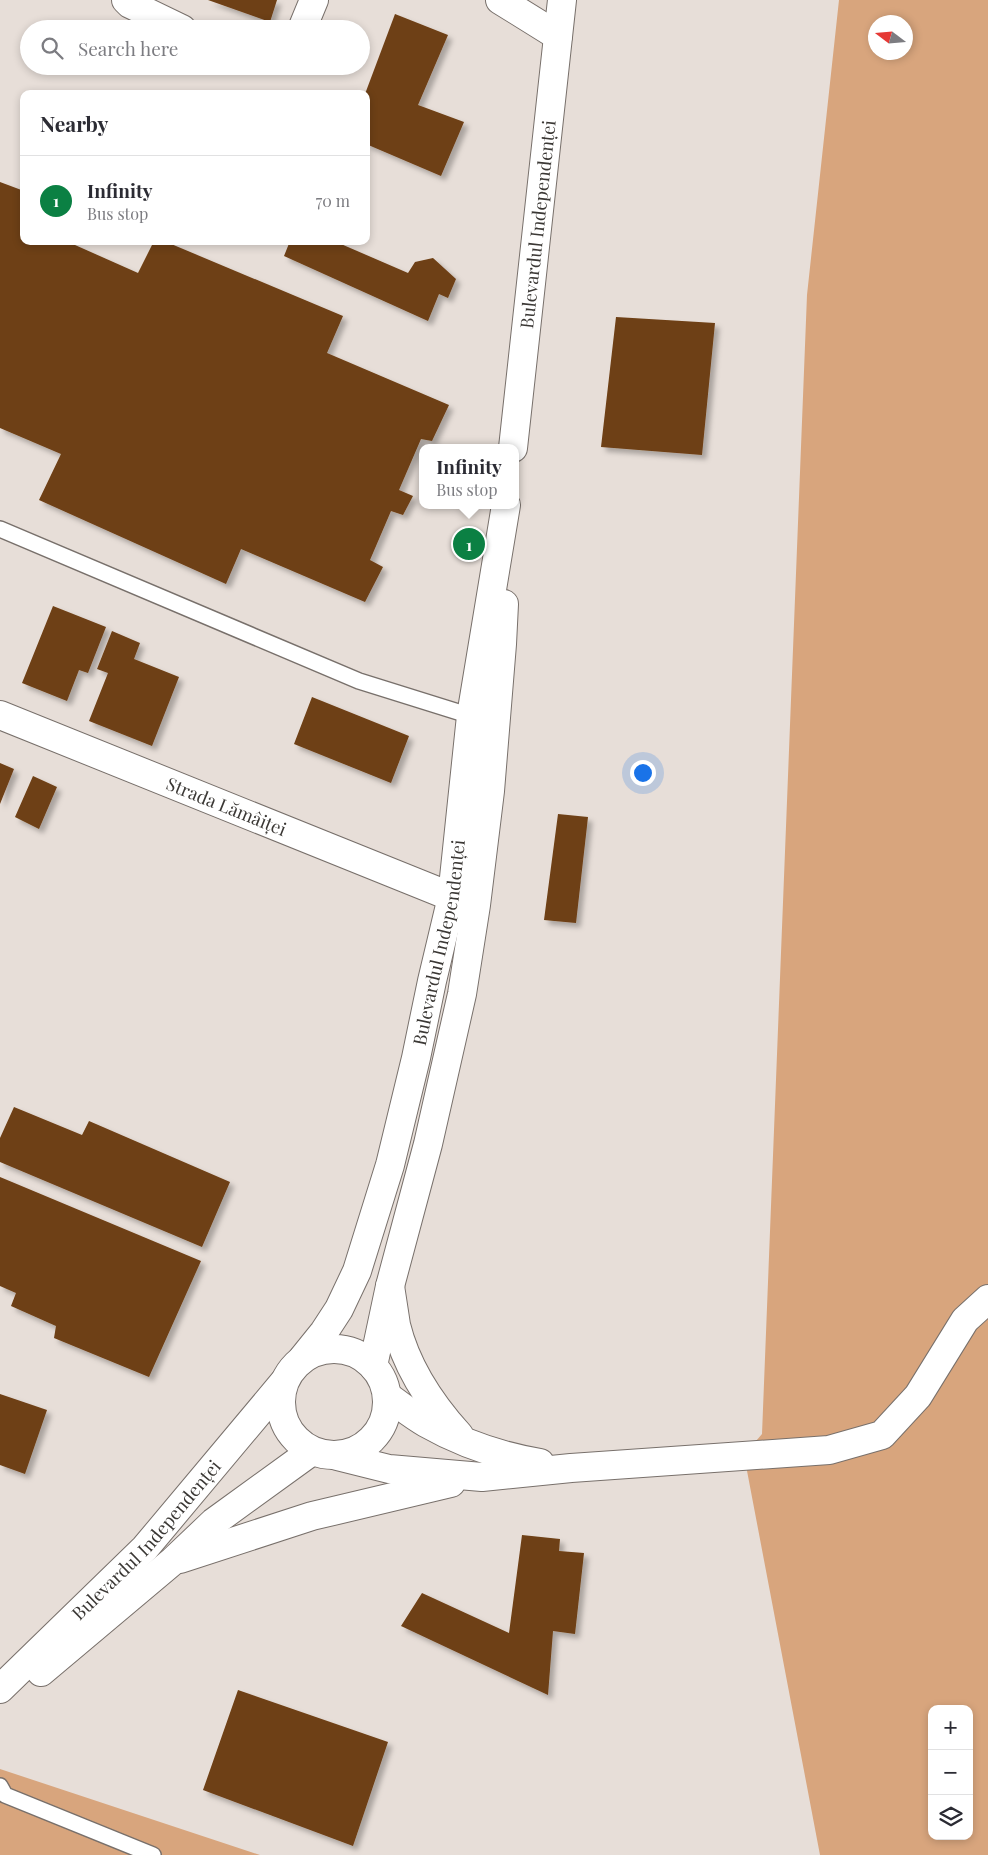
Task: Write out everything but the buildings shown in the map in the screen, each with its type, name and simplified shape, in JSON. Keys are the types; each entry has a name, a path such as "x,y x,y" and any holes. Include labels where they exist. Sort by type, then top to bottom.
{"main road":[{"path":"126,0 130,4 163,20"},
{"path":"306,20 314,0"},
{"path":"500,0 558,36"},
{"name":"Bulevardul Independenței","path":"513,444 562,0"},
{"name":"Bulevardul Independenței","path":"303,1358 324,1332 339,1309 357,1271 390,1165 452,897 471,716 506,509"},
{"name":"Bulevardul Independenței","path":"373,1366 390,1286 446,1069 462,994 476,905 490,791 502,644 507,509"},
{"name":"Strada Lămâiței","path":"0,716 452,897"},
{"path":"390,1286 397,1326 408,1358 425,1391 446,1421 464,1442"},
{"path":"173,1561 312,1516 482,1477 571,1468 829,1450 882,1435 918,1396 965,1320 988,1299"},
{"path":"324,1454 360,1449 370,1441 384,1420 387,1408 387,1396 383,1380 373,1366 362,1356 348,1350 333,1348 318,1351 303,1358 292,1368 284,1382 280,1398 281,1415 288,1430 298,1442 324,1454 389,1469 482,1477"},
{"name":"Bulevardul Independenței","path":"3,1682 144,1548 284,1382"},
{"path":"387,1396 425,1422 464,1442 508,1457 571,1468"},
{"name":"Bulevardul Independenței","path":"0,1706 173,1561 214,1522 324,1454"}],"lane":[{"path":"0,529 360,681 471,716"},
{"path":"0,1786 5,1795 153,1855"}],"shaded area":[{"path":"839,0 988,0 988,1855 820,1855 744,1455 762,1434 807,295"},
{"path":"0,1769 260,1855 0,1855"}],"place":[{"name":"Infinity","path":"469,544"}]}
